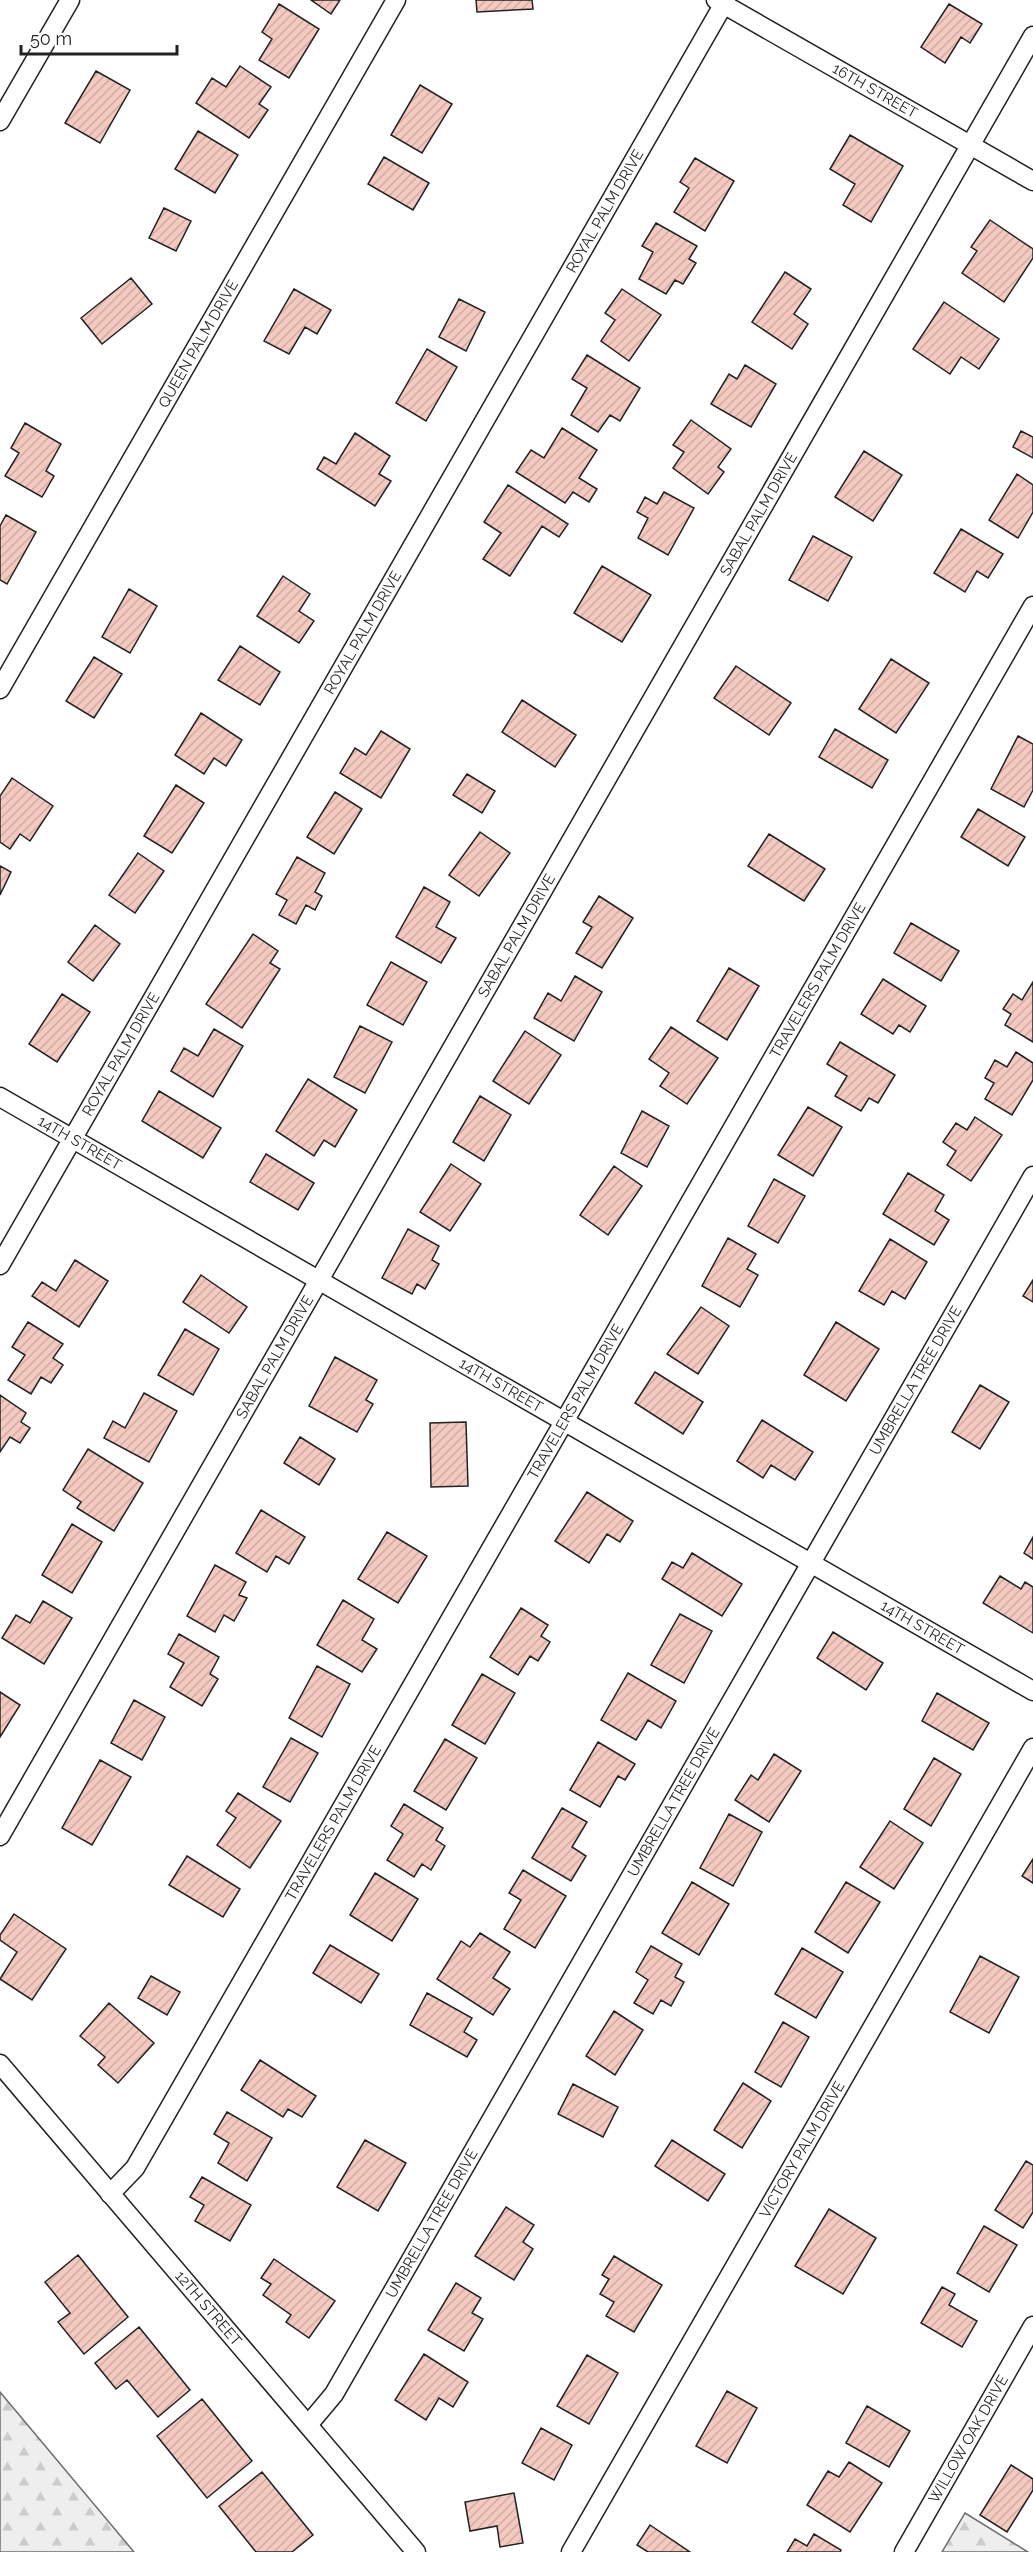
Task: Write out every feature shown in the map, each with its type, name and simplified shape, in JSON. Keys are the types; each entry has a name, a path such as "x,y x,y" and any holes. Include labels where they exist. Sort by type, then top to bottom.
{"street":[{"path":"0,121 69,0"},
{"name":"QUEEN PALM DRIVE","path":"0,689 396,0"},
{"name":"16TH STREET","path":"722,1 1033,181"},
{"name":"ROYAL PALM DRIVE","path":"0,1265 722,1"},
{"name":"SABAL PALM DRIVE","path":"0,1836 1033,36"},
{"name":"TRAVELERS PALM DRIVE","path":"110,2194 135,2168 1033,606"},
{"name":"14TH STREET","path":"0,1097 1033,1691"},
{"name":"UMBRELLA TREE DRIVE","path":"308,2425 334,2394 1033,1176"},
{"name":"VICTORY PALM DRIVE","path":"571,2552 1033,1748"},
{"name":"12TH STREET","path":"0,2064 416,2552"},
{"name":"WILLOW OAK DRIVE","path":"904,2552 1033,2326"}],"green space":[{"path":"0,2392 134,2552 0,2552"},
{"path":"965,2513 1028,2552 942,2552"}],"building":[{"path":"311,0 340,0 331,14"},
{"path":"476,0 532,0 533,9 477,12"},
{"path":"279,4 319,29 289,78 259,60 272,39 262,32"},
{"path":"949,4 982,24 970,43 961,37 945,63 921,47"},
{"path":"240,66 271,87 259,104 268,110 249,138 196,103 212,78 226,87"},
{"path":"96,71 130,90 100,143 65,123"},
{"path":"420,85 452,104 422,153 391,135"},
{"path":"198,131 238,155 215,193 175,169"},
{"path":"850,135 903,166 871,222 843,205 855,184 830,169"},
{"path":"384,157 429,183 413,210 368,184"},
{"path":"695,158 734,181 705,231 674,212 689,188 680,182"},
{"path":"164,208 191,221 176,251 149,238"},
{"path":"990,220 1033,249 1033,258 1004,302 962,273 977,251 971,247"},
{"path":"656,223 697,246 689,259 696,263 683,284 675,280 666,294 639,279 653,252 642,246"},
{"path":"785,272 811,289 794,314 808,324 792,349 752,322"},
{"path":"131,278 152,304 102,344 81,318"},
{"path":"294,289 331,310 317,334 305,327 289,354 264,341"},
{"path":"622,289 661,315 629,361 601,341 615,320 605,313"},
{"path":"459,299 485,312 466,351 439,337"},
{"path":"944,302 999,339 979,369 961,357 950,374 913,349"},
{"path":"427,349 457,367 426,421 396,403"},
{"path":"587,355 640,388 620,421 610,415 598,432 571,415 587,388 572,379"},
{"path":"745,365 776,384 751,427 711,404 729,374 737,379"},
{"path":"691,420 731,449 718,467 724,472 708,494 673,468 684,452 673,445"},
{"path":"25,423 61,444 46,471 54,476 42,497 5,476 19,453 11,448"},
{"path":"562,428 597,450 579,478 597,489 589,502 573,492 565,503 516,472 531,450 544,458"},
{"path":"1021,431 1033,437 1033,458 1013,447"},
{"path":"355,433 390,456 379,474 391,481 375,506 317,469 324,457 336,464"},
{"path":"864,451 902,475 873,521 835,497"},
{"path":"1017,474 1033,485 1033,512 1018,538 989,520"},
{"path":"508,485 568,524 559,537 542,526 510,576 483,559 501,533 484,522"},
{"path":"664,492 694,508 668,555 638,538 648,518 637,512 645,497 657,504"},
{"path":"6,515 36,532 7,584 0,580 0,526"},
{"path":"961,529 1003,554 988,578 977,571 965,592 934,573"},
{"path":"813,536 852,557 828,601 789,580"},
{"path":"602,566 651,595 622,642 574,613"},
{"path":"283,576 310,594 299,611 314,621 299,643 257,616"},
{"path":"129,589 157,606 130,653 102,637"},
{"path":"240,646 280,672 260,705 218,680"},
{"path":"94,657 122,674 94,718 66,701"},
{"path":"891,659 929,683 896,733 859,709"},
{"path":"736,666 791,703 769,735 714,698"},
{"path":"522,700 576,735 555,767 502,732"},
{"path":"201,713 242,740 226,766 214,758 204,774 175,755"},
{"path":"835,729 888,760 872,788 819,757"},
{"path":"381,731 410,749 381,798 340,773 355,748 366,755"},
{"path":"1018,736 1033,744 1033,790 1024,807 991,789"},
{"path":"467,774 495,791 482,813 453,795"},
{"path":"12,778 53,806 30,841 20,834 10,849 0,842 0,796"},
{"path":"176,785 204,803 172,853 144,836"},
{"path":"335,792 362,809 334,854 307,837"},
{"path":"978,809 1025,837 1008,866 961,837"},
{"path":"480,832 510,853 479,896 449,875"},
{"path":"769,834 825,869 804,901 748,866"},
{"path":"138,853 164,871 135,913 109,895"},
{"path":"297,857 325,873 315,892 322,896 315,910 306,905 296,924 279,915 287,900 276,894"},
{"path":"0,866 11,872 0,895"},
{"path":"424,887 450,902 436,927 456,938 441,963 396,937"},
{"path":"599,896 633,918 602,968 576,953 592,927 583,922"},
{"path":"911,923 959,951 941,981 894,953"},
{"path":"95,925 120,944 93,981 68,962"},
{"path":"253,934 278,951 270,963 280,969 242,1028 206,1004"},
{"path":"391,962 427,982 403,1025 367,1005"},
{"path":"729,968 759,986 727,1040 697,1021"},
{"path":"575,976 602,992 574,1041 534,1018 548,993 561,1001"},
{"path":"883,979 926,1006 910,1032 899,1025 893,1034 861,1014"},
{"path":"1033,982 1033,1042 1005,1025 1011,1014 1003,1009 1013,994 1022,1000"},
{"path":"62,994 90,1012 57,1062 29,1044"},
{"path":"360,1026 392,1042 365,1093 334,1077"},
{"path":"671,1027 718,1058 687,1104 660,1086 669,1073 649,1059"},
{"path":"214,1029 243,1046 213,1097 171,1071 184,1048 198,1056"},
{"path":"525,1031 561,1055 529,1104 493,1081"},
{"path":"840,1042 895,1075 878,1103 869,1098 861,1111 835,1096 847,1076 827,1064"},
{"path":"1016,1052 1033,1063 1033,1080 1012,1115 985,1099 994,1083 985,1078 995,1060 1007,1067"},
{"path":"308,1079 357,1110 335,1147 324,1140 314,1156 276,1131"},
{"path":"159,1091 221,1128 203,1158 142,1121"},
{"path":"480,1096 511,1115 484,1161 453,1142"},
{"path":"808,1107 842,1127 813,1176 778,1155"},
{"path":"642,1111 669,1126 647,1167 621,1153"},
{"path":"975,1117 1002,1135 971,1181 947,1165 956,1151 943,1142 956,1123 967,1130"},
{"path":"266,1154 314,1183 298,1210 250,1182"},
{"path":"451,1164 481,1184 450,1231 420,1212"},
{"path":"614,1166 642,1186 608,1235 580,1215"},
{"path":"908,1173 944,1195 935,1211 949,1220 934,1245 883,1214"},
{"path":"774,1179 805,1196 778,1243 748,1226"},
{"path":"408,1229 439,1246 432,1260 439,1264 425,1289 417,1284 412,1294 382,1278"},
{"path":"728,1238 756,1254 747,1269 758,1275 740,1307 702,1286"},
{"path":"890,1239 927,1262 905,1299 892,1291 884,1305 859,1291"},
{"path":"75,1260 108,1281 79,1327 32,1296 42,1282 56,1291"},
{"path":"201,1275 247,1307 229,1333 183,1302"},
{"path":"1033,1280 1033,1302 1023,1296"},
{"path":"701,1307 729,1326 698,1374 667,1354"},
{"path":"28,1322 63,1344 53,1358 63,1365 51,1383 41,1377 31,1394 8,1380 25,1355 12,1347"},
{"path":"836,1322 879,1349 846,1401 804,1375"},
{"path":"185,1329 219,1349 193,1395 158,1375"},
{"path":"335,1357 377,1380 366,1400 373,1404 357,1432 309,1406"},
{"path":"655,1372 703,1402 683,1434 635,1403"},
{"path":"980,1385 1009,1402 980,1449 952,1432"},
{"path":"144,1393 177,1411 149,1462 104,1438 113,1421 125,1428"},
{"path":"0,1395 26,1413 21,1422 30,1428 20,1443 10,1437 0,1452"},
{"path":"762,1420 813,1452 795,1480 771,1465 763,1478 737,1461"},
{"path":"466,1422 468,1486 431,1487 430,1423"},
{"path":"300,1437 335,1459 319,1485 284,1463"},
{"path":"88,1449 143,1483 114,1531 77,1508 81,1502 63,1490"},
{"path":"587,1492 633,1521 620,1542 607,1534 589,1563 555,1541"},
{"path":"261,1510 305,1537 289,1564 276,1556 267,1572 236,1553"},
{"path":"72,1524 102,1542 72,1593 42,1575"},
{"path":"387,1532 427,1556 398,1603 358,1579"},
{"path":"1033,1537 1033,1559 1024,1553"},
{"path":"692,1553 742,1584 722,1616 662,1579 672,1562 683,1568"},
{"path":"215,1565 246,1582 239,1595 247,1598 234,1621 224,1615 215,1632 187,1616"},
{"path":"1000,1576 1021,1589 1025,1582 1033,1587 1033,1633 983,1603"},
{"path":"343,1600 374,1619 362,1640 377,1649 362,1672 317,1645"},
{"path":"43,1601 72,1618 44,1664 2,1638 16,1615 30,1623"},
{"path":"521,1608 548,1625 541,1636 550,1642 538,1661 530,1656 518,1675 490,1657"},
{"path":"680,1614 712,1631 684,1683 651,1665"},
{"path":"833,1632 883,1663 866,1690 817,1658"},
{"path":"179,1634 219,1657 210,1674 218,1679 202,1706 170,1687 184,1663 168,1654"},
{"path":"317,1666 350,1684 322,1737 289,1718"},
{"path":"628,1673 676,1701 661,1728 648,1720 636,1740 601,1720"},
{"path":"482,1674 515,1693 485,1744 452,1725"},
{"path":"0,1692 20,1705 0,1737"},
{"path":"937,1693 989,1723 973,1750 922,1721"},
{"path":"134,1700 165,1717 142,1760 111,1743"},
{"path":"291,1738 318,1753 290,1802 263,1787"},
{"path":"445,1739 477,1758 446,1810 414,1791"},
{"path":"598,1742 635,1764 625,1780 618,1776 600,1807 570,1790"},
{"path":"774,1754 801,1771 769,1822 735,1800 751,1775 758,1780"},
{"path":"934,1758 961,1774 931,1826 904,1809"},
{"path":"100,1760 131,1777 92,1845 62,1828"},
{"path":"238,1793 281,1821 250,1868 217,1845 236,1818 226,1811"},
{"path":"404,1804 443,1828 436,1840 445,1846 431,1870 422,1864 414,1877 387,1860 403,1834 391,1826"},
{"path":"562,1808 587,1822 572,1847 586,1856 571,1881 532,1858"},
{"path":"729,1814 762,1832 733,1886 700,1868"},
{"path":"890,1821 923,1843 894,1889 860,1867"},
{"path":"187,1856 240,1889 223,1917 169,1885"},
{"path":"1033,1859 1033,1883 1022,1876"},
{"path":"523,1870 566,1896 535,1948 504,1929 521,1900 509,1893"},
{"path":"375,1873 418,1899 392,1941 350,1915"},
{"path":"692,1882 729,1904 699,1955 662,1933"},
{"path":"846,1882 880,1902 848,1953 815,1932"},
{"path":"14,1914 66,1949 32,2000 0,1979 17,1952 0,1940 0,1935"},
{"path":"480,1933 510,1952 493,1978 510,1989 493,2015 437,1979 461,1941 470,1947"},
{"path":"330,1945 379,1974 361,2003 313,1973"},
{"path":"651,1946 682,1964 675,1977 684,1982 671,2006 661,2000 653,2014 634,2003 648,1980 636,1972"},
{"path":"802,1948 843,1972 816,2018 775,1994"},
{"path":"980,1956 1019,1977 989,2033 950,2012"},
{"path":"151,1976 180,1992 167,2015 138,1998"},
{"path":"427,1993 472,2018 464,2032 477,2040 467,2057 410,2025"},
{"path":"109,2003 154,2043 118,2083 98,2065 105,2057 80,2036"},
{"path":"614,2011 643,2030 615,2075 586,2056"},
{"path":"783,2022 809,2037 781,2087 755,2072"},
{"path":"260,2060 316,2096 302,2117 288,2109 283,2117 241,2090"},
{"path":"743,2083 771,2101 742,2148 714,2130"},
{"path":"573,2084 618,2107 603,2137 558,2114"},
{"path":"227,2112 272,2138 247,2181 218,2163 229,2143 214,2134"},
{"path":"365,2140 406,2163 378,2211 337,2187"},
{"path":"672,2140 725,2174 708,2201 655,2166"},
{"path":"1026,2161 1033,2165 1033,2212 1023,2228 995,2210"},
{"path":"202,2177 251,2205 230,2241 195,2221 204,2205 190,2197"},
{"path":"506,2207 534,2225 523,2242 533,2249 514,2280 475,2256"},
{"path":"829,2209 876,2238 843,2294 795,2266"},
{"path":"984,2226 1017,2245 989,2292 957,2273"},
{"path":"78,2255 128,2317 84,2354 58,2322 70,2313 45,2282"},
{"path":"614,2256 662,2285 634,2332 606,2316 614,2302 600,2294 609,2279 602,2275"},
{"path":"274,2259 335,2301 309,2338 286,2322 291,2315 263,2295 271,2284 261,2278"},
{"path":"456,2283 481,2298 472,2313 483,2319 464,2351 428,2330"},
{"path":"942,2287 955,2294 949,2305 977,2321 962,2347 921,2323"},
{"path":"139,2327 190,2390 158,2417 127,2380 116,2389 95,2363"},
{"path":"424,2354 468,2382 453,2407 439,2398 426,2420 395,2400"},
{"path":"587,2355 618,2373 589,2424 557,2406"},
{"path":"727,2391 757,2408 727,2463 696,2446"},
{"path":"202,2399 252,2461 207,2498 157,2436"},
{"path":"867,2406 910,2431 889,2467 846,2443"},
{"path":"541,2428 572,2445 554,2480 522,2463"},
{"path":"849,2462 882,2483 850,2532 807,2505 828,2471 839,2477"},
{"path":"1011,2465 1033,2479 1033,2490 1007,2532 980,2515"},
{"path":"262,2472 313,2535 292,2552 256,2552 219,2506"},
{"path":"514,2493 523,2543 500,2547 497,2526 470,2531 465,2502"},
{"path":"650,2525 690,2552 648,2552 637,2545"},
{"path":"814,2534 841,2550 840,2552 787,2552 795,2539 807,2546"}]}
